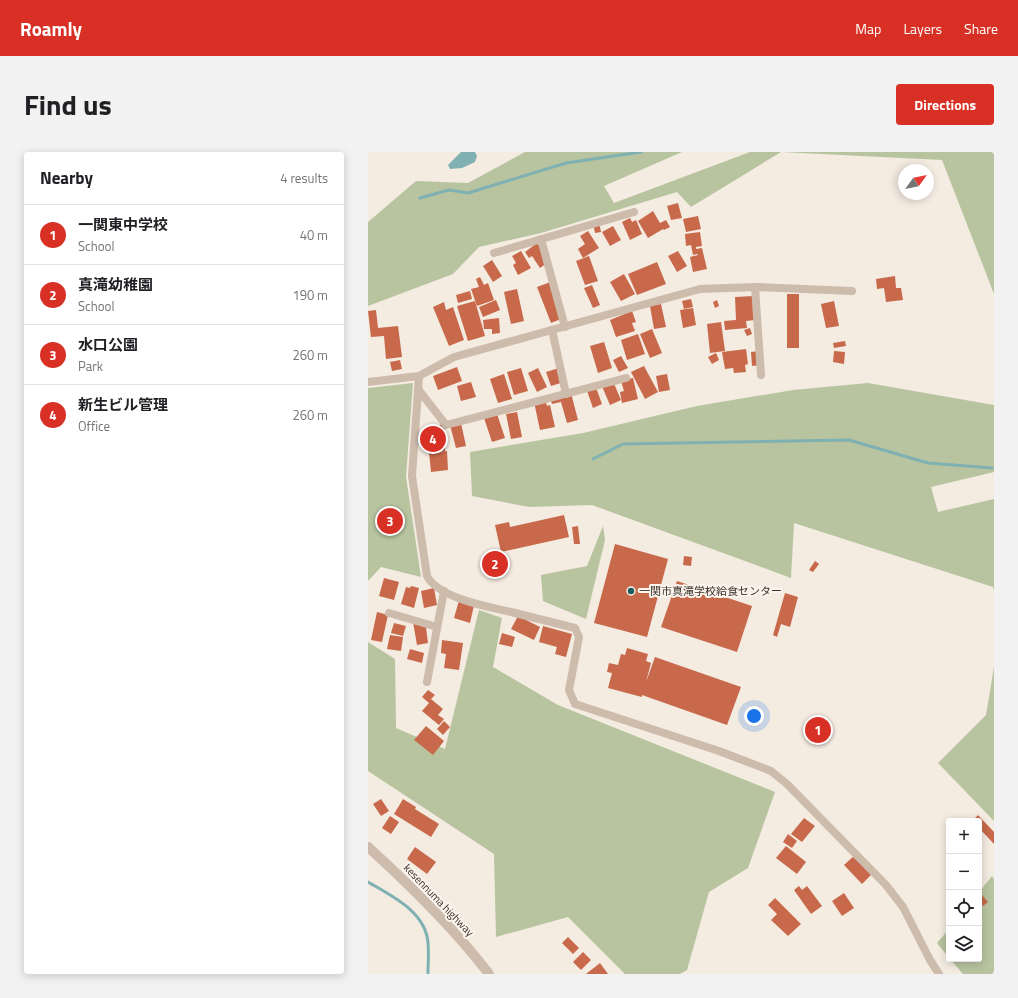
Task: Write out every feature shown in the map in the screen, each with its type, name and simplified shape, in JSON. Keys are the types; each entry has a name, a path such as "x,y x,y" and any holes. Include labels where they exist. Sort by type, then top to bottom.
{"street":[{"path":"494,253 634,212"},
{"path":"541,239 565,326"},
{"path":"755,287 761,375"},
{"path":"368,382 419,376 454,357 700,290 755,287 852,291"},
{"path":"552,330 566,394"},
{"path":"419,376 412,476 427,576 430,582 444,591 467,601 575,628 579,637 569,690 575,704 719,751 771,771 787,784 886,884 902,907 939,974"},
{"path":"418,389 446,425 626,378"},
{"path":"427,682 444,591"},
{"path":"389,613 437,626"},
{"name":"kesennuma highway","path":"368,847 436,912 489,974"}],"green space":[{"path":"525,152 682,152 604,186 614,203 750,152 781,152 691,207 677,192 541,233 479,247 453,274 368,306 368,222 416,181 468,183"},
{"path":"781,152 994,152 994,294 942,160"},
{"path":"413,383 406,477 421,577 381,567 368,581 368,388"},
{"path":"868,383 994,405 994,472 931,487 938,512 994,499 994,591 993,587 794,523 791,578 592,505 529,507 472,496 470,452 583,433 697,406 793,390"},
{"path":"603,526 605,540 586,619 543,601 541,575 587,566"},
{"path":"479,610 502,618 493,667 558,705 775,792 748,868 709,892 687,970 680,974 625,974 568,917 496,937 494,854 368,771 368,642 395,659 396,728 445,749"},
{"path":"994,667 994,821 938,763 986,715"},
{"path":"992,876 994,879 994,974 963,974 953,962 982,962 982,888"},
{"path":"946,932 946,954 937,943"}],"water":[{"path":"461,152 475,152 477,156 475,162 462,168 450,169 448,165"}],"building":[{"path":"678,203 682,218 671,220 667,206"},
{"path":"653,211 660,223 666,220 670,227 664,230 663,229 648,238 638,221"},
{"path":"698,216 701,229 686,232 683,219"},
{"path":"630,218 632,222 636,220 642,234 630,240 622,222"},
{"path":"599,222 601,232 595,233 593,223"},
{"path":"613,226 621,240 610,246 602,232"},
{"path":"588,231 599,248 583,258 578,249 585,244 580,236"},
{"path":"700,232 702,246 696,247 696,249 702,248 707,269 693,272 690,257 698,255 693,255 691,245 686,246 685,234"},
{"path":"537,243 550,261 540,268 532,256 529,258 525,252"},
{"path":"521,251 531,268 518,275 513,265 516,263 512,256"},
{"path":"678,251 687,266 677,272 668,256"},
{"path":"589,256 598,281 585,285 576,261"},
{"path":"492,260 502,276 493,282 483,266"},
{"path":"657,262 666,284 637,295 628,274"},
{"path":"624,274 635,294 621,301 610,282"},
{"path":"895,276 896,288 901,288 903,300 886,302 884,288 877,289 876,279"},
{"path":"480,277 484,285 488,283 494,300 477,306 471,289 479,287 476,279"},
{"path":"553,281 566,317 551,323 537,287"},
{"path":"592,285 600,305 593,308 584,288"},
{"path":"517,289 524,321 511,324 504,292"},
{"path":"470,291 472,299 458,303 456,295"},
{"path":"787,294 799,294 799,348 787,348"},
{"path":"754,296 755,320 746,321 747,328 725,330 724,321 736,320 735,297"},
{"path":"691,299 693,307 684,309 682,301"},
{"path":"496,300 500,310 483,317 479,307"},
{"path":"717,300 719,306 715,308 713,302"},
{"path":"475,301 485,336 468,341 457,306"},
{"path":"834,301 839,326 826,328 821,304"},
{"path":"444,302 446,310 453,307 464,340 449,346 433,307"},
{"path":"661,304 666,327 654,329 650,306"},
{"path":"693,308 696,325 683,328 680,310"},
{"path":"376,310 378,328 398,326 402,357 386,359 384,336 371,337 368,311"},
{"path":"632,311 636,322 632,323 635,331 616,337 610,320"},
{"path":"499,318 500,333 492,334 492,329 484,329 483,320"},
{"path":"721,322 725,351 710,353 707,324"},
{"path":"750,328 752,334 747,336 744,330"},
{"path":"652,329 662,353 650,358 640,334"},
{"path":"638,334 645,354 627,360 621,340"},
{"path":"845,341 846,346 834,348 833,343"},
{"path":"604,342 612,368 598,373 590,346"},
{"path":"746,349 748,364 745,365 746,372 734,373 733,368 725,369 722,352"},
{"path":"759,351 760,365 752,366 751,352"},
{"path":"834,351 845,352 844,364 833,362"},
{"path":"716,353 719,360 712,364 708,357"},
{"path":"621,356 628,368 619,372 613,360"},
{"path":"400,360 402,369 392,371 390,362"},
{"path":"644,366 658,392 645,399 631,372"},
{"path":"457,367 462,381 438,390 433,376"},
{"path":"521,368 528,391 514,395 507,372"},
{"path":"538,368 547,387 537,392 528,373"},
{"path":"559,368 564,382 551,386 546,372"},
{"path":"504,374 512,399 498,403 490,379"},
{"path":"667,374 670,390 659,392 656,376"},
{"path":"633,378 638,399 622,403 620,392 624,391 621,381"},
{"path":"612,379 621,400 610,405 601,384"},
{"path":"471,382 476,397 461,401 457,386"},
{"path":"595,385 602,404 593,408 586,388"},
{"path":"571,393 578,420 567,423 561,402 552,404 550,398"},
{"path":"545,399 547,406 550,405 555,427 540,430 534,402"},
{"path":"496,411 505,438 492,442 483,415"},
{"path":"517,412 522,437 511,439 506,414"},
{"path":"461,423 466,446 456,448 450,425"},
{"path":"428,425 445,425 445,451 428,450"},
{"path":"447,451 448,470 431,472 429,452"},
{"path":"564,515 569,537 501,552 495,525 509,522 510,527"},
{"path":"578,526 580,544 574,544 572,527"},
{"name":"一関市真滝学校給食センター","path":"615,544 668,559 647,637 594,623"},
{"path":"684,556 692,557 691,566 683,565"},
{"path":"815,561 819,564 813,572 809,570"},
{"path":"384,578 399,582 394,600 379,596"},
{"path":"677,581 752,606 737,652 661,627"},
{"path":"411,586 419,588 414,608 401,604 406,587 410,588"},
{"path":"434,588 437,605 424,608 421,591"},
{"path":"785,593 798,597 790,627 781,624 777,637 773,635"},
{"path":"460,597 475,601 470,623 454,618"},
{"path":"377,612 388,615 382,642 371,640"},
{"path":"518,616 540,627 534,640 511,629"},
{"path":"425,620 428,643 417,645 413,622"},
{"path":"394,623 406,626 403,636 391,633"},
{"path":"543,626 572,634 566,657 555,654 557,647 539,642"},
{"path":"502,633 515,637 512,647 499,644"},
{"path":"390,635 403,637 401,651 387,649"},
{"path":"442,640 463,643 459,670 444,668 446,654 441,653"},
{"path":"627,648 648,654 646,661 651,663 646,682 655,657 741,687 727,725 642,695 642,697 608,688 612,673 607,672 609,663 618,665 621,654 625,655"},
{"path":"410,649 424,653 422,663 407,659"},
{"path":"428,690 435,695 431,699 443,709 438,715 444,719 439,725 422,711 429,703 422,697"},
{"path":"444,721 450,727 443,735 437,729"},
{"path":"426,726 444,741 433,755 414,740"},
{"path":"381,799 389,811 381,816 373,804"},
{"path":"403,799 416,807 415,809 439,824 431,837 394,814"},
{"path":"390,816 399,822 391,834 382,828"},
{"path":"804,818 815,826 802,842 791,834"},
{"path":"982,819 994,832 994,844 982,831"},
{"path":"788,834 797,841 792,848 783,842"},
{"path":"786,846 806,862 797,874 776,858"},
{"path":"415,847 436,862 427,874 407,859"},
{"path":"855,855 872,874 862,884 844,865"},
{"path":"799,886 802,890 807,886 822,906 811,914 794,890"},
{"path":"844,893 854,908 842,916 832,901"},
{"path":"982,895 988,902 983,906 982,904"},
{"path":"775,898 801,924 788,936 771,920 777,914 768,905"},
{"path":"568,937 579,948 573,954 562,943"},
{"path":"583,952 591,960 581,970 573,962"},
{"path":"600,963 608,974 586,974"}],"waterway":[{"path":"420,198 449,190 468,193 566,163 641,152"},
{"path":"593,459 623,444 849,440 928,463 992,468"},
{"path":"368,882 397,899 421,922 426,932 428,943 428,974"}],"place":[{"name":"新生ビル管理","path":"433,439"},
{"name":"水口公園","path":"390,521"},
{"name":"真滝幼稚園","path":"495,564"},
{"name":"一関市真滝学校給食センター","path":"631,591"},
{"name":"一関東中学校","path":"818,730"}]}
